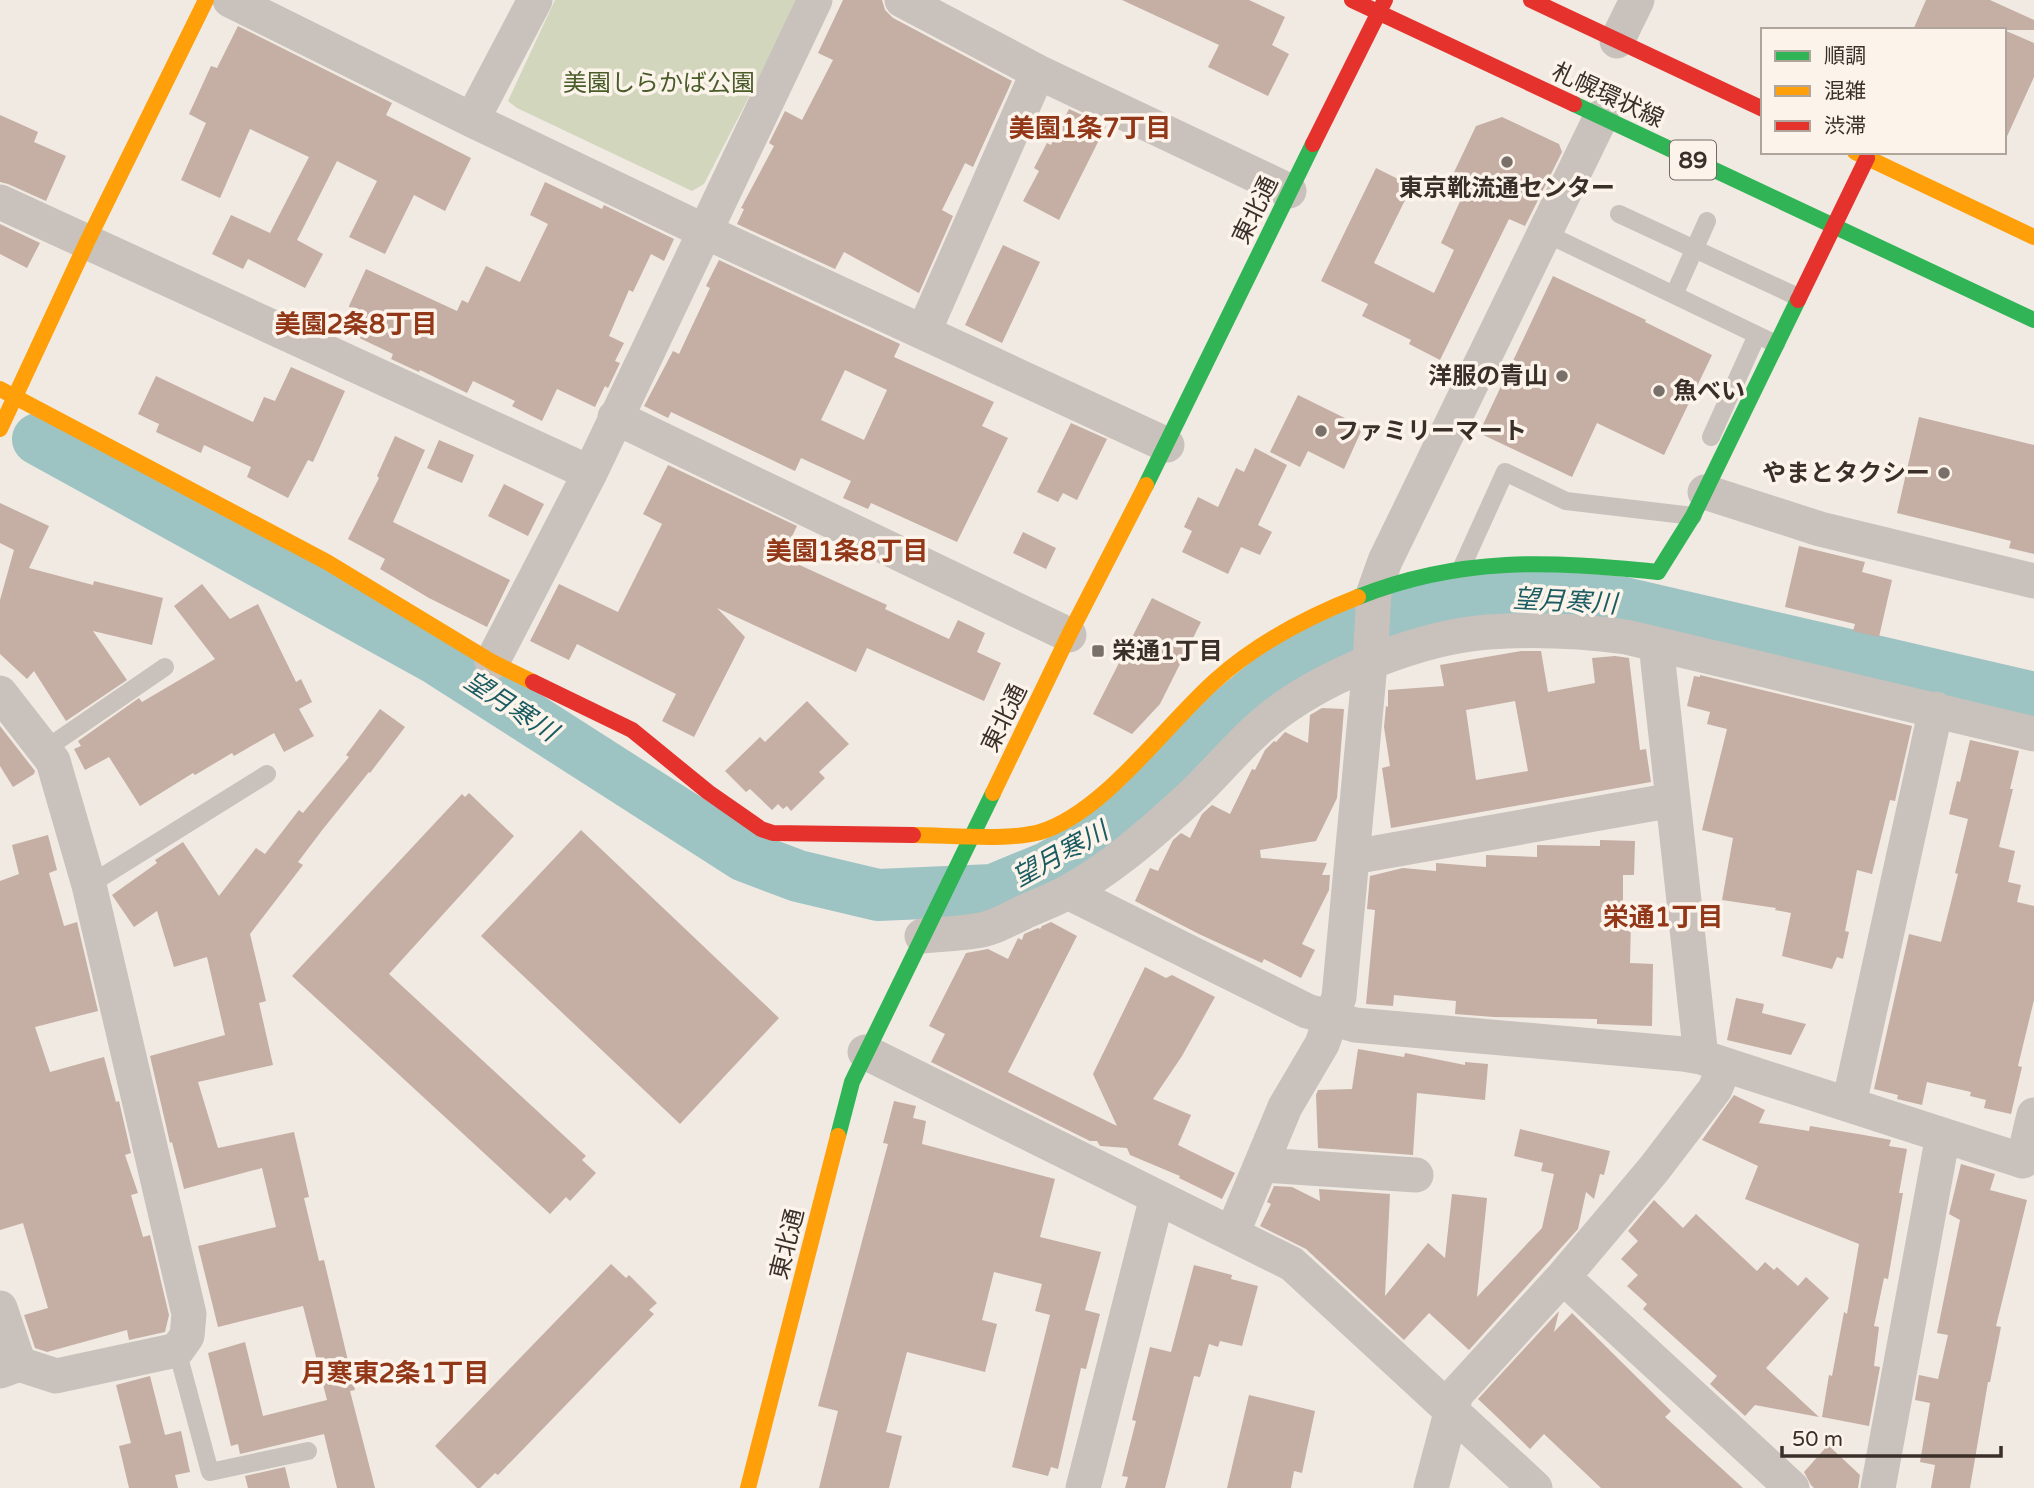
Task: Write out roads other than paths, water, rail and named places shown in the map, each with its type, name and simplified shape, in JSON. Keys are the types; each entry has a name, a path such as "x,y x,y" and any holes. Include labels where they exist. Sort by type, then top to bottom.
{"street":[{"path":"0,429 8,392 87,242 206,0"},
{"path":"230,0 704,231 1167,445"},
{"path":"472,120 535,0"},
{"path":"492,662 590,473 815,0"},
{"path":"902,0 1038,72 1289,191"},
{"name":"札幌環状線","path":"1352,0 1382,6 1601,117 2034,320"},
{"path":"1531,0 1761,108"},
{"path":"1618,41 1637,0"},
{"name":"東北通","path":"748,1488 852,1082 1069,635 1167,445 1289,191 1382,6"},
{"path":"924,331 1038,72"},
{"path":"1232,1234 1285,1107 1322,1044 1339,997 1374,601 1385,561 1601,117"},
{"path":"8,392 327,562 492,662 632,730 708,792 761,829 773,833 1022,836 1048,829 1100,794 1134,764 1200,693 1238,663 1299,625 1374,601 1400,582 1460,569 1533,563 1658,572 1691,500 1776,344 1835,227 1861,155 2034,237"},
{"path":"0,202 590,473"},
{"path":"615,417 1069,635"},
{"path":"1691,500 2034,581"},
{"path":"925,930 976,931 994,926 1068,892 1122,856 1183,804 1236,748 1277,713 1371,654 1487,632 1592,632 1656,644 2034,734"},
{"path":"1431,1488 1455,1394 1563,1277 1654,1169 1715,1089 1673,800 1656,644"},
{"path":"0,693 53,761 89,885 189,1314 187,1336 177,1350 56,1376 9,1367 0,1308"},
{"path":"1849,1104 1936,709"},
{"path":"1353,857 1673,800"},
{"path":"1068,892 1307,1010 1355,1026 1683,1054 1713,1061 2023,1161 2034,1115"},
{"path":"865,1052 1292,1264 1535,1488"},
{"path":"1878,1488 1943,1135"},
{"path":"1261,1165 1416,1175"},
{"path":"1083,1488 1157,1197"},
{"path":"1563,1277 1792,1488"}],"lane":[{"path":"1619,214 1798,298"},
{"path":"1674,295 1707,221"},
{"path":"1545,233 1776,344"},
{"path":"1703,454 1757,335"},
{"path":"1460,569 1505,472 1566,501 1691,500"},
{"path":"44,750 165,667"},
{"path":"89,885 267,774"},
{"path":"177,1350 210,1472 308,1451"}],"waterway":[{"name":"望月寒川","path":"38,439 437,659 745,856 798,876 878,895 993,890 1049,867 1088,845 1143,803 1227,715 1284,668 1351,633 1393,618 1462,601 1513,596 1624,603 2034,698"}],"place":[{"name":"東京靴流通センター","path":"1507,162"},
{"name":"洋服の青山","path":"1562,376"},
{"name":"魚べい","path":"1659,391"},
{"name":"ファミリーマート","path":"1321,431"},
{"name":"やまとタクシー","path":"1944,473"},
{"name":"栄通1丁目","path":"1098,651"}],"district":[{"name":"美園1条7丁目","path":"1090,128"},
{"name":"美園2条8丁目","path":"356,324"},
{"name":"美園1条8丁目","path":"847,551"},
{"name":"栄通1丁目","path":"1663,917"},
{"name":"月寒東2条1丁目","path":"395,1373"}],"park label":[{"name":"美園しらかば公園","path":"659,83"}]}
